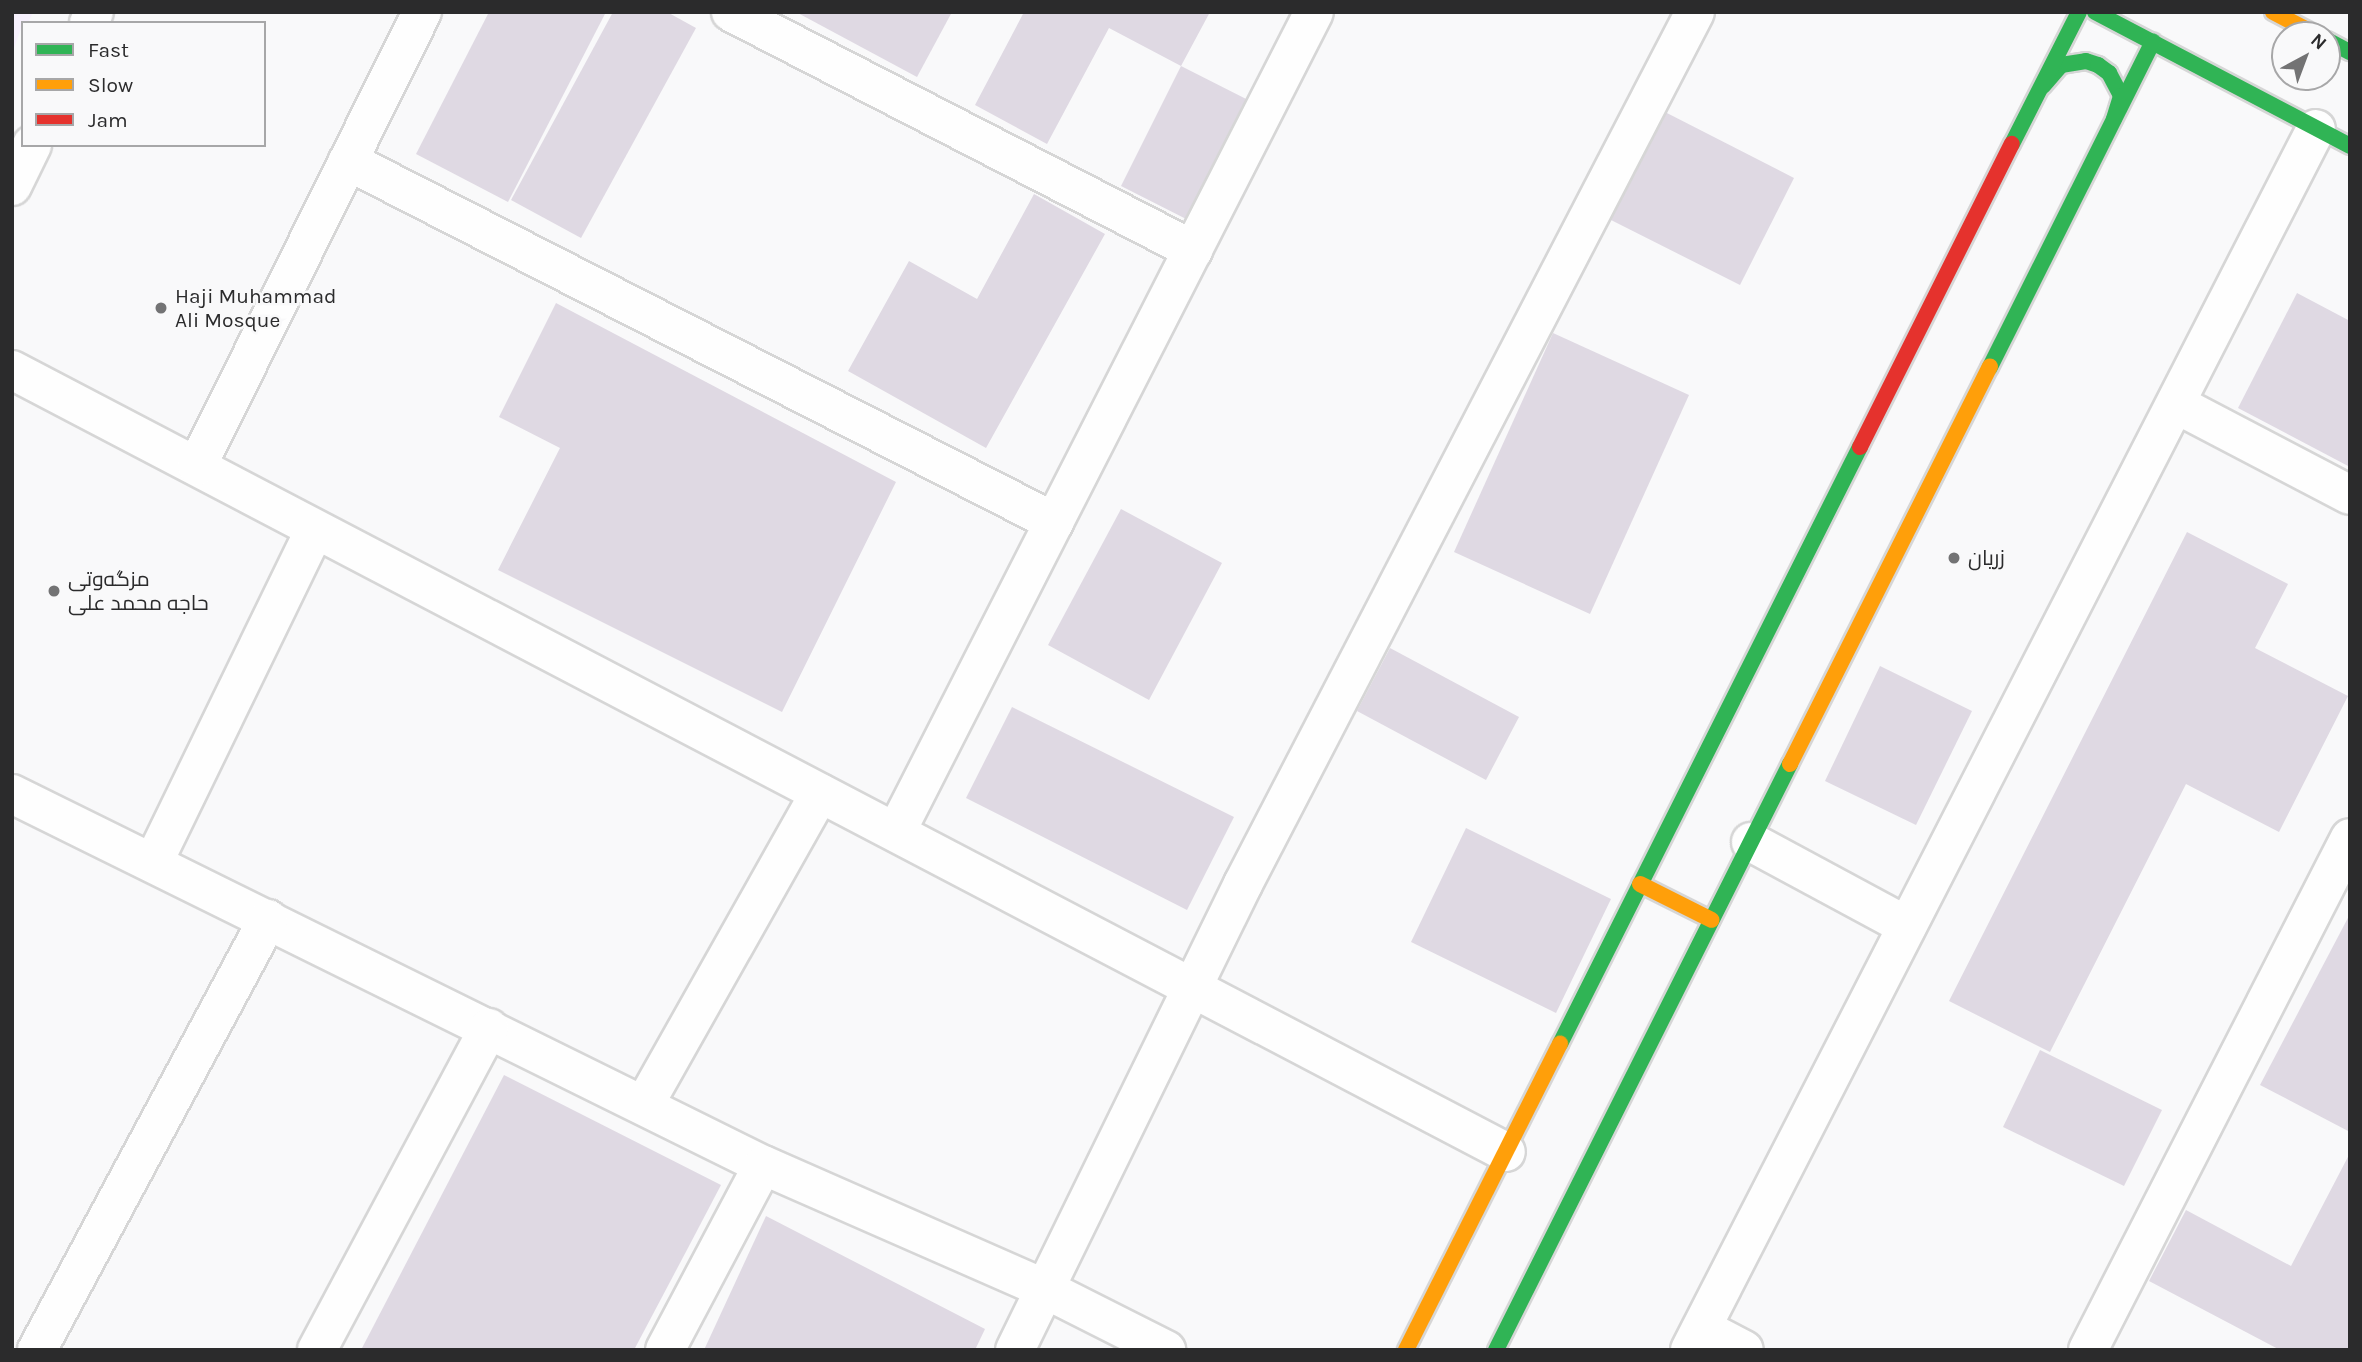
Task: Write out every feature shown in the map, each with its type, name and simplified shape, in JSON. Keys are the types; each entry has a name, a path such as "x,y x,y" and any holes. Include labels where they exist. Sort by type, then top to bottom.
{"street":[{"path":"197,466 422,12"},
{"path":"731,12 1193,250"},
{"path":"896,832 1314,12"},
{"path":"1015,1350 1192,988 1695,12"},
{"path":"1406,1350 2079,12"},
{"path":"1744,1350 1696,1339 2176,404 2333,138 2095,12"},
{"path":"2273,12 2290,21"},
{"path":"1496,1350 2153,42"},
{"path":"2040,89 2061,65 2086,61 2098,65 2109,73 2121,96 2112,124"},
{"path":"12,186 31,147"},
{"path":"348,161 1054,522"},
{"path":"12,370 1506,1152"},
{"path":"2176,404 2350,495"},
{"path":"153,863 315,529"},
{"path":"644,1105 820,793"},
{"path":"12,794 763,1165 1045,1289 1166,1350"},
{"path":"1751,842 1908,926"},
{"path":"2088,1350 2348,845"},
{"path":"1640,884 1712,920"},
{"path":"37,1350 268,919"},
{"path":"317,1350 489,1028"},
{"path":"664,1350 763,1165"}],"shaded area":[{"path":"12,12 33,12 29,21 21,21 12,54"}],"building":[{"path":"489,12 606,12 508,202 416,154"},
{"path":"613,12 667,12 696,28 581,238 511,200"},
{"path":"796,12 952,12 917,77"},
{"path":"1024,12 1210,12 1181,66 1109,28 1047,144 975,105"},
{"path":"1181,66 1258,105 1198,225 1121,186"},
{"path":"1663,111 1794,178 1740,285 1609,219"},
{"path":"1034,194 1105,234 986,448 848,371 909,261 977,299"},
{"path":"2297,293 2350,321 2350,467 2238,408"},
{"path":"556,303 896,482 782,712 498,570 560,448 499,417"},
{"path":"1553,333 1689,395 1590,614 1454,552"},
{"path":"1121,509 1222,563 1149,700 1048,645"},
{"path":"2187,532 2288,584 2255,648 2348,696 2279,832 2186,784 2050,1052 1949,1001"},
{"path":"1390,648 1519,717 1486,780 1357,711"},
{"path":"1880,666 1972,711 1916,825 1825,781"},
{"path":"1012,707 1234,817 1187,910 966,798"},
{"path":"1466,828 1611,899 1556,1013 1411,942"},
{"path":"2350,914 2350,1132 2260,1085"},
{"path":"2040,1050 2162,1110 2124,1186 2003,1127"},
{"path":"504,1075 721,1185 634,1350 361,1350"},
{"path":"2350,1153 2350,1350 2280,1350 2149,1281 2186,1210 2291,1266"},
{"path":"766,1216 985,1329 975,1350 704,1350"}],"traffic: fast":[{"path":"2012,144 2079,12"},
{"path":"2095,12 2350,146"},
{"path":"1990,367 2153,42"},
{"path":"2341,47 2350,52"},
{"path":"2043,86 2061,65 2086,61 2098,65 2109,73 2121,96 2114,119"},
{"path":"1560,1044 1860,447"},
{"path":"1496,1350 1790,764"}],"traffic: slow":[{"path":"2273,12 2290,21"},
{"path":"1790,764 1990,367"},
{"path":"1640,884 1712,920"},
{"path":"1406,1350 1560,1044"}],"traffic: jam":[{"path":"1860,447 2012,144"}],"place":[{"name":"Haji Muhammad Ali Mosque","path":"161,308"},
{"name":"زریان","path":"1954,558"},
{"name":"مزگه‌وتی حاجه‌ محمد علی","path":"54,591"}]}
